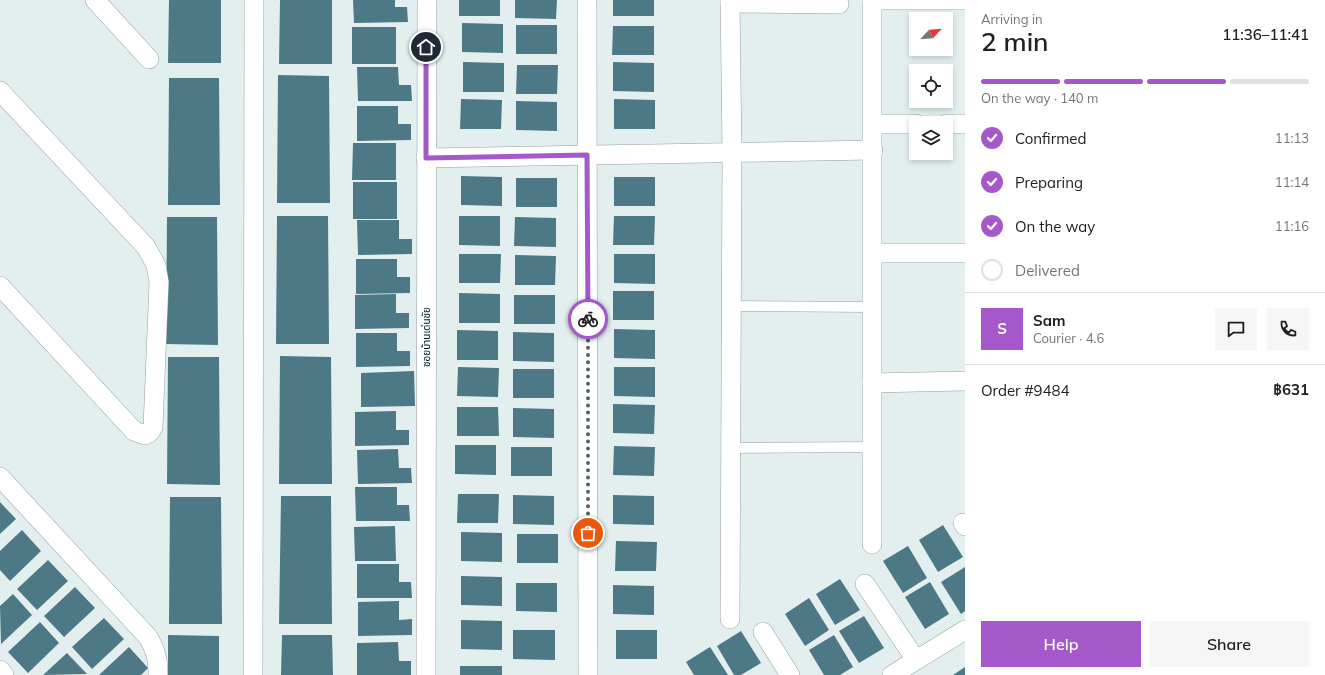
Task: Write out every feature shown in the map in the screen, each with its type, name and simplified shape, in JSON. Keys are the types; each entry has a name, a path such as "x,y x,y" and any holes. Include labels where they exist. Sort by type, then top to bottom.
{"street":[{"path":"96,0 149,59"},
{"path":"254,0 254,675"},
{"name":"ซอยบ้านเด่นชัย","path":"426,675 427,0"},
{"path":"587,0 588,675"},
{"path":"872,544 872,0 965,0"},
{"path":"730,619 732,152 730,1 839,4"},
{"path":"0,91 146,247 156,265 159,282 153,427 150,432 145,435 134,431 0,286"},
{"path":"873,124 909,124"},
{"path":"953,124 965,124"},
{"path":"426,158 873,150"},
{"path":"873,253 965,253"},
{"path":"872,383 965,381"},
{"path":"0,477 148,637 155,649 158,661 158,675"},
{"path":"865,584 907,669 965,630"},
{"path":"763,632 790,675"},
{"path":"0,670 4,675"}],"lane":[{"path":"731,306 871,307"},
{"path":"730,448 871,447"}],"building":[{"path":"169,0 221,0 221,63 168,63"},
{"path":"280,0 332,0 332,64 279,64"},
{"path":"353,0 395,0 395,7 407,7 408,22 354,23"},
{"path":"459,0 500,0 500,16 459,16"},
{"path":"515,0 557,0 556,19 515,18"},
{"path":"613,0 654,0 654,16 613,16"},
{"path":"462,23 503,24 503,53 462,52"},
{"path":"516,25 557,25 557,54 516,54"},
{"path":"613,26 654,26 654,55 612,55"},
{"path":"352,27 396,27 396,64 352,64"},
{"path":"463,62 504,63 504,92 463,92"},
{"path":"613,62 654,63 654,92 613,91"},
{"path":"517,65 558,65 557,94 516,94"},
{"path":"357,67 398,67 399,85 411,85 412,101 358,101"},
{"path":"278,75 329,76 330,203 277,203"},
{"path":"169,78 219,78 220,205 168,205"},
{"path":"461,99 502,100 501,129 460,129"},
{"path":"614,99 655,100 655,129 614,129"},
{"path":"516,101 557,102 557,131 516,130"},
{"path":"357,106 398,106 398,124 411,124 411,140 357,141"},
{"path":"353,143 396,143 396,180 352,180"},
{"path":"461,176 502,177 502,206 461,205"},
{"path":"614,177 655,177 655,206 614,206"},
{"path":"516,178 557,178 557,207 516,207"},
{"path":"353,182 397,182 397,219 353,219"},
{"path":"277,216 328,216 329,344 276,344"},
{"path":"459,216 500,216 500,246 459,245"},
{"path":"614,216 655,216 654,245 613,245"},
{"path":"167,217 217,217 218,345 166,344"},
{"path":"515,217 556,218 556,247 514,246"},
{"path":"357,220 399,220 399,239 412,239 412,254 358,255"},
{"path":"459,254 501,254 500,283 459,283"},
{"path":"614,254 655,254 655,284 614,283"},
{"path":"515,255 556,256 555,285 515,285"},
{"path":"356,259 397,259 397,277 410,277 410,293 356,294"},
{"path":"613,291 654,291 654,320 613,320"},
{"path":"459,293 500,294 500,323 459,323"},
{"path":"396,294 396,313 409,313 409,328 355,329 355,295"},
{"path":"514,295 555,295 555,324 514,324"},
{"path":"614,329 655,330 655,359 614,358"},
{"path":"457,330 498,331 498,360 457,360"},
{"path":"513,332 554,333 554,362 513,361"},
{"path":"356,333 397,333 397,351 410,351 410,366 356,367"},
{"path":"280,356 331,357 332,484 279,484"},
{"path":"168,357 219,357 220,485 167,484"},
{"path":"458,367 499,368 498,397 457,396"},
{"path":"614,367 655,367 655,397 614,396"},
{"path":"513,369 554,369 554,398 513,398"},
{"path":"414,371 415,406 361,407 361,373"},
{"path":"613,404 655,405 654,434 613,433"},
{"path":"457,407 498,407 499,436 457,436"},
{"path":"513,408 554,409 554,438 513,437"},
{"path":"396,411 396,430 409,430 409,445 355,446 355,412"},
{"path":"455,445 496,445 496,475 455,474"},
{"path":"614,446 655,447 654,476 613,475"},
{"path":"511,447 552,447 552,476 511,476"},
{"path":"398,449 399,468 411,468 412,483 358,484 357,450"},
{"path":"355,487 397,487 397,505 409,505 410,521 356,521"},
{"path":"458,494 499,494 498,523 457,523"},
{"path":"513,495 554,496 554,525 513,524"},
{"path":"613,495 654,496 654,525 613,524"},
{"path":"281,496 331,496 332,624 279,624"},
{"path":"170,497 221,497 222,624 169,624"},
{"path":"0,502 16,519 0,534"},
{"path":"943,525 963,557 938,572 919,540"},
{"path":"395,526 396,561 355,561 354,527"},
{"path":"22,530 41,551 10,581 0,570 0,551"},
{"path":"461,532 502,533 502,562 461,561"},
{"path":"517,534 558,534 558,563 517,563"},
{"path":"616,541 657,542 656,571 615,571"},
{"path":"908,546 927,578 903,593 883,561"},
{"path":"48,560 68,581 37,610 17,589"},
{"path":"357,564 399,564 399,582 411,582 412,598 357,598"},
{"path":"965,567 965,611 961,614 941,582"},
{"path":"461,576 502,577 502,606 461,605"},
{"path":"840,579 860,610 835,625 816,594"},
{"path":"930,582 949,614 925,629 905,597"},
{"path":"516,583 557,583 557,612 516,611"},
{"path":"613,585 654,586 654,615 613,614"},
{"path":"75,587 95,608 64,637 44,616"},
{"path":"13,594 32,615 1,644 0,606"},
{"path":"809,598 829,630 805,646 785,614"},
{"path":"399,601 399,620 412,619 412,635 358,636 358,602"},
{"path":"864,616 884,648 859,663 839,631"},
{"path":"104,618 124,639 92,669 72,647"},
{"path":"461,620 502,621 502,650 461,649"},
{"path":"40,622 59,643 28,673 8,652"},
{"path":"513,630 555,630 555,660 513,659"},
{"path":"616,630 657,630 657,659 616,659"},
{"path":"741,631 761,663 741,675 734,675 717,646"},
{"path":"168,635 219,636 219,675 168,675"},
{"path":"282,635 332,635 333,675 281,675"},
{"path":"834,635 853,667 840,675 824,675 809,650"},
{"path":"398,642 399,661 411,661 411,675 357,675 357,643"},
{"path":"129,647 148,668 141,675 99,675"},
{"path":"710,647 728,675 694,675 686,662"},
{"path":"67,653 87,674 43,675"},
{"path":"460,666 502,666 502,675 460,675"},
{"path":"965,667 965,675 953,675"}],"way so far":[{"path":"588,319 588,533"}],"route":[{"path":"426,47 426,158 587,155 588,319"}]}
